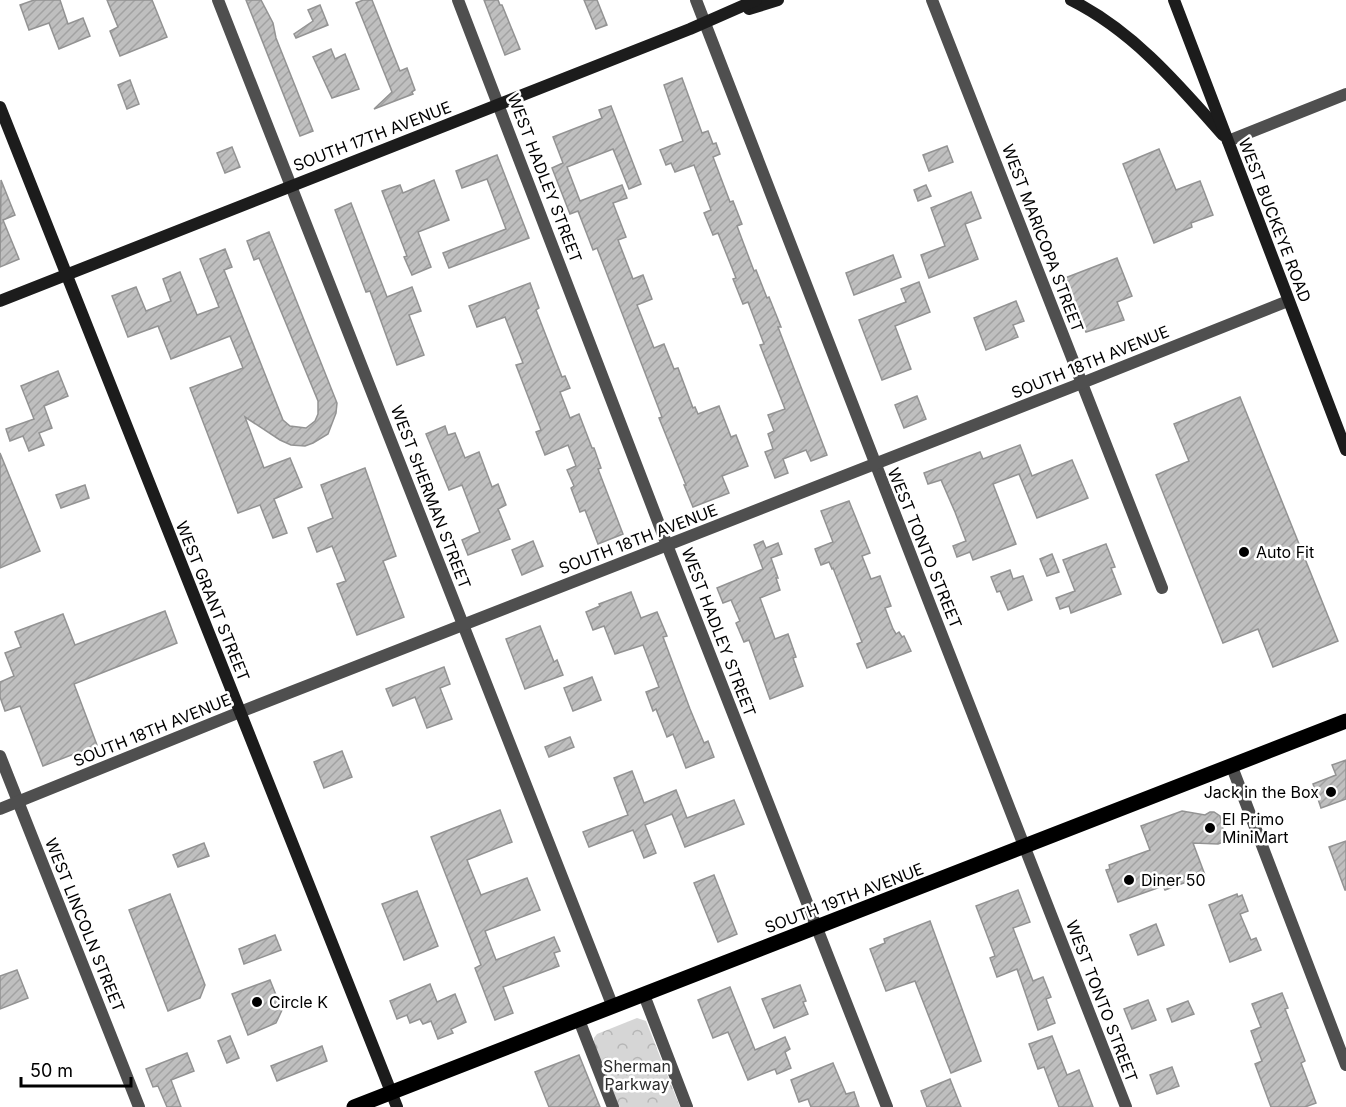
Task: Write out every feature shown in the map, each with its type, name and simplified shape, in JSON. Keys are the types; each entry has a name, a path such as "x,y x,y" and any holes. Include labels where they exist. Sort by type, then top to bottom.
{"main road":[{"name":"SOUTH 17TH AVENUE","path":"0,301 500,105 705,23 756,0"},
{"path":"705,23 778,0"},
{"path":"1071,0 1096,12 1132,40 1173,78 1228,141"},
{"name":"WEST BUCKEYE ROAD","path":"1174,0 1346,450"},
{"name":"WEST GRANT STREET","path":"0,107 397,1107"},
{"name":"SOUTH 19TH AVENUE","path":"354,1107 1346,721"}],"street":[{"name":"WEST SHERMAN STREET","path":"218,0 613,1007"},
{"name":"WEST HADLEY STREET","path":"458,0 667,545 887,1107"},
{"name":"WEST TONTO STREET","path":"696,0 874,464 1126,1107"},
{"name":"WEST MARICOPA STREET","path":"932,0 1162,588"},
{"path":"1228,141 1346,94"},
{"name":"SOUTH 18TH AVENUE","path":"0,809 240,712 1288,301"},
{"name":"WEST LINCOLN STREET","path":"0,756 139,1107"},
{"path":"1232,767 1346,1065"},
{"path":"644,995 687,1107"},
{"path":"579,1020 613,1107"}],"green space":[{"name":"Sherman Parkway","path":"637,1018 646,1021 680,1107 618,1107 594,1044 594,1038 597,1034"}],"building":[{"path":"34,0 60,0 68,24 83,18 90,36 59,49 49,23 29,30 20,5"},
{"path":"107,0 152,0 167,37 120,56 110,31 118,27"},
{"path":"246,0 261,0 273,23 276,38 313,131 300,136"},
{"path":"372,0 400,71 407,68 415,90 413,94 374,109 392,92 356,3"},
{"path":"484,0 498,0 502,5 520,49 505,55"},
{"path":"584,0 597,0 607,25 596,29"},
{"path":"320,5 328,25 296,38 294,34 313,21 308,10"},
{"path":"331,49 335,59 345,54 359,89 332,98 313,57"},
{"path":"682,78 702,133 708,131 713,144 716,143 720,154 713,157 730,202 733,201 742,224 737,226 754,271 756,270 781,327 778,327 827,455 811,461 806,450 783,459 788,473 775,478 765,452 773,449 768,434 774,431 768,415 785,409 760,345 764,344 748,302 743,304 733,279 736,278 718,233 713,235 704,213 711,210 694,165 675,172 671,163 666,165 660,150 683,141 664,85"},
{"path":"130,80 139,104 127,109 118,85"},
{"path":"611,106 641,184 629,189 613,149 567,167 580,201 622,185 627,198 613,203 626,237 618,240 633,279 643,275 652,299 637,305 654,348 664,344 674,369 678,368 693,408 695,407 698,414 719,406 731,437 736,435 748,466 722,476 729,493 693,507 659,418 662,417 597,248 593,250 578,211 570,214 552,168 563,163 553,137 602,118 599,110"},
{"path":"947,146 953,162 929,171 923,155"},
{"path":"232,147 240,167 225,173 217,153"},
{"path":"1159,149 1176,190 1200,181 1213,215 1191,223 1192,227 1154,243 1123,164"},
{"path":"497,155 529,238 449,268 443,253 506,229 487,179 462,188 456,171"},
{"path":"1,180 15,215 3,220 19,259 0,267"},
{"path":"434,180 449,220 418,232 431,267 412,275 382,191 400,185 403,193"},
{"path":"926,185 931,196 918,201 914,190"},
{"path":"971,192 981,218 965,224 978,259 929,278 921,255 945,246 931,208"},
{"path":"351,203 387,297 412,287 421,311 409,315 424,355 397,365 370,291 366,292 335,210"},
{"path":"269,232 337,403 336,413 328,434 305,446 291,445 280,440 245,417 264,468 290,458 302,487 274,499 287,533 273,538 260,505 238,513 190,388 243,368 230,336 171,359 158,326 128,337 112,296 136,287 146,311 171,301 163,279 180,272 197,315 219,307 200,259 225,249 232,267 224,270 283,420 290,426 306,428 315,421 318,414 318,401 259,258 254,260 247,241"},
{"path":"893,255 901,277 854,295 846,273"},
{"path":"1117,258 1132,296 1117,302 1124,320 1086,332 1065,278"},
{"path":"919,282 930,312 895,326 911,369 882,380 859,320 906,302 901,289"},
{"path":"530,283 539,308 536,310 562,377 565,376 570,388 560,392 570,418 579,414 592,448 594,448 601,468 598,469 623,534 598,544 585,510 580,512 571,488 574,486 567,470 576,466 568,445 545,455 536,432 541,430 516,365 523,363 505,317 477,327 469,306"},
{"path":"1016,301 1024,321 1013,325 1018,337 986,350 974,318"},
{"path":"58,371 68,396 44,406 52,428 39,433 44,445 29,451 23,436 10,441 6,429 34,419 21,386"},
{"path":"917,396 926,419 904,428 895,405"},
{"name":"Auto Fit","path":"1240,397 1338,641 1273,667 1258,629 1223,643 1156,475 1189,461 1174,424"},
{"path":"445,426 448,435 455,433 465,458 479,452 492,487 498,484 506,505 498,509 510,539 468,555 462,540 480,532 462,485 449,490 426,434"},
{"path":"1020,445 1032,476 1072,460 1088,498 1037,518 1019,474 993,484 1016,544 973,560 970,552 957,557 953,546 966,541 955,512 941,480 928,484 924,473 980,452 983,459"},
{"path":"0,453 40,551 0,568"},
{"path":"365,468 396,556 383,561 404,617 357,635 337,584 346,581 332,546 317,552 308,528 333,518 321,485"},
{"path":"85,485 89,498 61,508 56,495"},
{"path":"849,501 870,553 862,556 871,579 880,576 891,606 885,608 893,629 896,634 899,632 902,637 904,636 911,651 867,668 857,644 862,642 833,568 829,562 821,565 815,549 833,542 821,511"},
{"path":"533,541 543,566 522,575 512,550"},
{"path":"763,541 766,548 778,543 782,554 771,558 780,590 760,598 775,639 788,634 796,657 793,658 803,686 770,699 749,640 744,642 736,623 740,621 731,600 723,603 717,588 763,569 754,545"},
{"path":"1106,544 1115,567 1111,568 1121,594 1071,613 1069,606 1060,609 1056,598 1075,591 1063,560"},
{"path":"1052,554 1059,572 1047,576 1040,559"},
{"path":"1010,570 1013,579 1023,576 1032,600 1008,610 991,577"},
{"path":"631,592 641,618 657,612 667,636 663,637 690,709 704,743 708,741 714,757 686,768 673,734 667,737 656,709 653,711 646,692 659,687 643,645 615,654 604,626 593,630 586,612 600,606 599,604"},
{"path":"165,611 177,643 74,684 97,745 43,766 20,706 5,711 0,697 0,682 14,676 5,653 21,647 15,632 63,614 75,645"},
{"path":"540,626 554,662 557,660 563,675 525,689 506,639"},
{"path":"444,667 450,684 440,688 452,719 427,728 415,697 393,706 386,689"},
{"path":"592,677 601,700 573,711 564,688"},
{"path":"570,737 574,747 549,757 545,747"},
{"path":"342,751 352,777 324,788 314,762"},
{"name":"Jack in the Box","path":"1346,760 1346,799 1321,808 1313,784 1336,775 1332,765"},
{"path":"632,771 644,803 676,790 687,818 734,800 744,824 685,847 672,814 645,825 656,853 644,858 633,830 589,847 583,832 628,815 614,778"},
{"path":"500,810 512,842 467,860 481,895 527,878 540,910 485,931 496,960 554,937 560,951 554,953 559,966 503,987 513,1013 495,1020 475,968 481,965 431,837"},
{"path":"1182,811 1205,815 1214,812 1220,816 1226,841 1218,844 1193,843 1205,875 1165,890 1163,886 1118,902 1106,870 1110,869 1109,865 1150,850 1141,826"},
{"path":"1346,841 1346,890 1345,890 1329,847"},
{"path":"204,843 209,856 178,867 173,855"},
{"path":"714,875 737,934 718,942 694,883"},
{"path":"1018,890 1030,922 1013,928 1033,981 1043,977 1051,997 1046,999 1055,1023 1038,1030 1017,969 997,977 990,958 995,956 976,906"},
{"path":"417,891 438,946 404,960 382,904"},
{"path":"170,894 205,985 200,998 168,1011 129,910"},
{"path":"1237,894 1238,897 1242,895 1248,911 1240,914 1251,940 1256,938 1261,950 1230,962 1209,905"},
{"path":"930,921 981,1061 951,1073 915,981 886,991 870,949 885,943 884,939"},
{"path":"1156,924 1164,945 1138,955 1130,935"},
{"path":"275,935 281,950 244,964 239,949"},
{"path":"17,970 28,998 0,1009 0,976"},
{"name":"Circle K","path":"270,980 282,1010 276,1023 248,1035 232,994"},
{"path":"430,984 437,1002 455,994 466,1022 451,1029 453,1033 438,1039 431,1021 423,1024 420,1019 410,1023 407,1015 397,1019 390,1001"},
{"path":"800,985 808,1014 774,1028 762,999"},
{"path":"730,987 755,1050 785,1037 790,1049 785,1052 791,1068 777,1074 775,1069 748,1080 728,1032 713,1038 698,1000"},
{"path":"1282,993 1288,1008 1285,1009 1305,1061 1301,1063 1316,1103 1305,1107 1271,1107 1255,1064 1262,1061 1251,1031 1261,1027 1252,1004"},
{"path":"1148,1000 1156,1020 1132,1029 1124,1009"},
{"path":"1188,1001 1194,1014 1172,1022 1167,1009"},
{"path":"230,1036 239,1058 227,1063 218,1041"},
{"path":"1052,1036 1067,1075 1079,1070 1093,1107 1059,1107 1044,1067 1038,1069 1029,1044"},
{"path":"322,1046 327,1061 277,1081 271,1066"},
{"path":"187,1053 194,1071 171,1080 181,1107 167,1107 158,1086 153,1087 146,1069"},
{"path":"579,1055 600,1107 549,1107 535,1072"},
{"path":"833,1063 846,1094 854,1092 859,1107 811,1107 808,1099 799,1102 791,1080"},
{"path":"1172,1067 1179,1086 1157,1094 1150,1075"},
{"path":"950,1079 961,1107 927,1107 921,1091"}],"place":[{"name":"Auto Fit","path":"1244,552"},
{"name":"Jack in the Box","path":"1331,792"},
{"name":"El Primo MiniMart","path":"1210,828"},
{"name":"Diner 50","path":"1129,880"},
{"name":"Circle K","path":"257,1002"}]}
